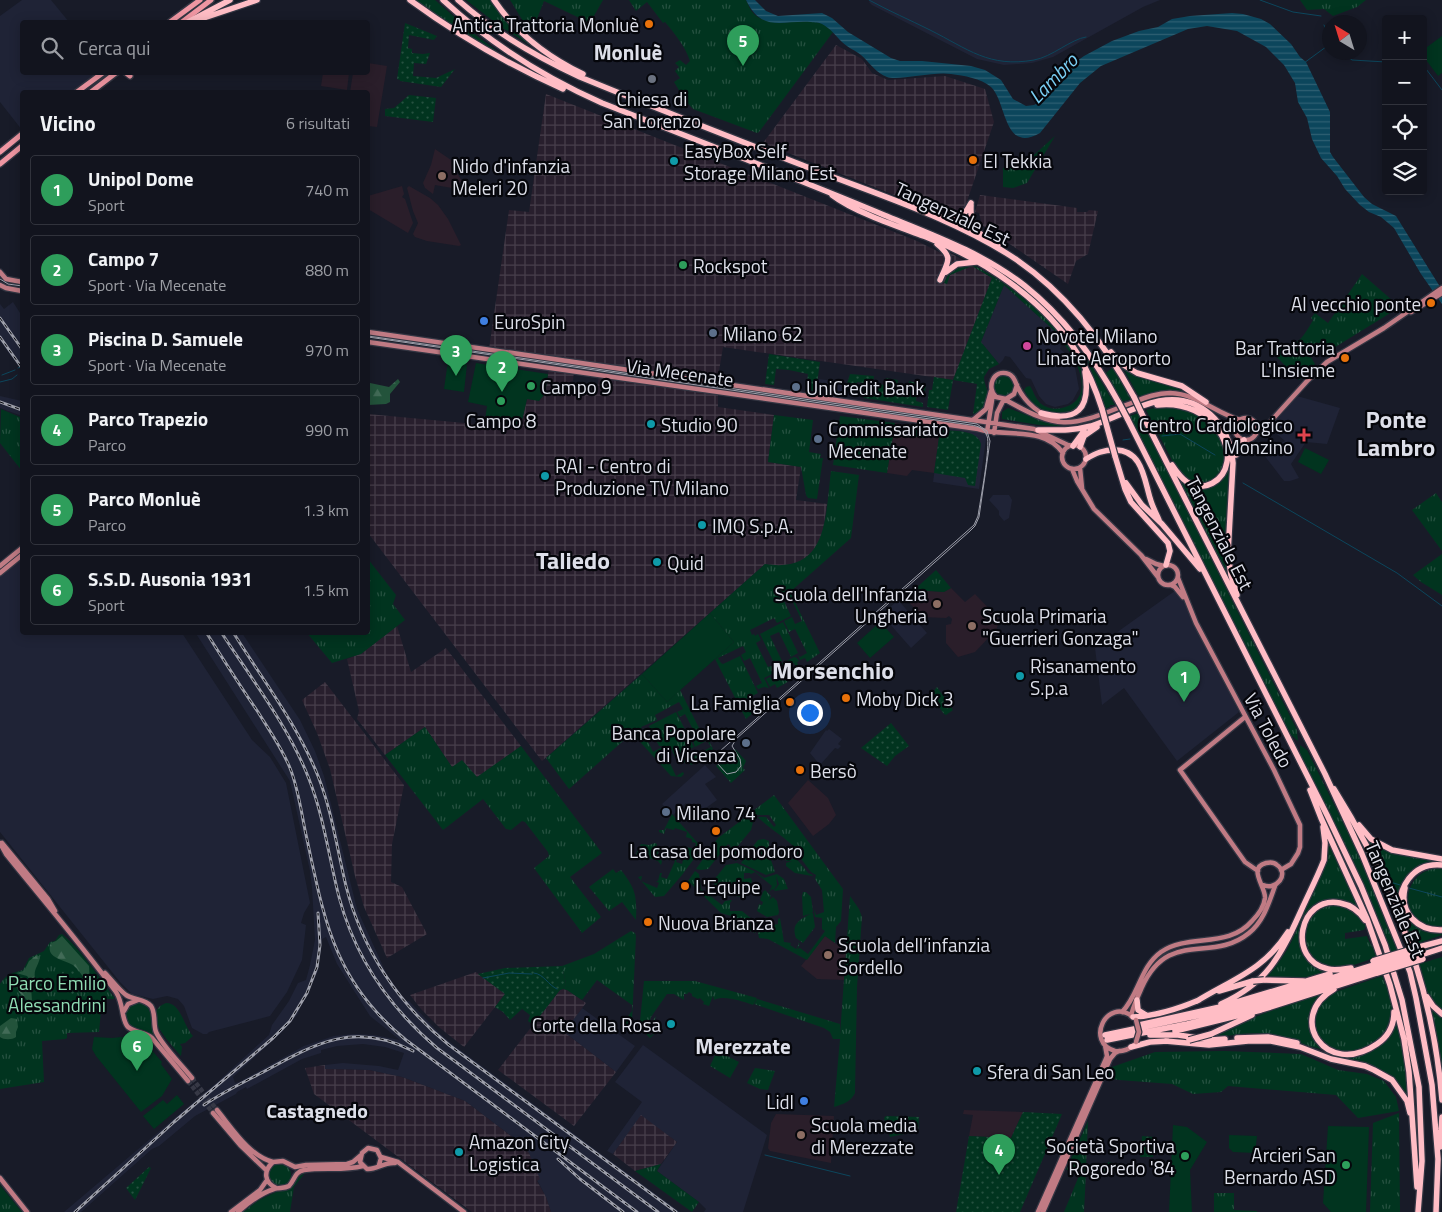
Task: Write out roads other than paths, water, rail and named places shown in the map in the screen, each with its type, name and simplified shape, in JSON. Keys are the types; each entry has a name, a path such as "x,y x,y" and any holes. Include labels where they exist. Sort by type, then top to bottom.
{"highway":[{"path":"192,20 230,0"},
{"path":"198,20 257,0"},
{"path":"410,0 456,32 514,65 590,102 602,103"},
{"name":"Tangenziale Est","path":"443,0 488,38 518,59 567,87 602,103 827,191 979,256 1025,286 1058,315 1078,339 1097,365 1127,418 1327,816 1368,902 1385,945 1402,1000 1419,1087 1422,1161 1418,1212"},
{"name":"Tangenziale Est","path":"458,0 531,52 566,70 743,142 899,202 962,230 1017,260 1063,299 1090,329 1110,357 1134,398 1325,774 1362,854 1410,972 1429,1068 1438,1159 1436,1212"},
{"path":"494,0 525,36 546,54 625,95"},
{"path":"499,0 513,23"},
{"path":"827,191 839,201 851,207 956,250 1004,278 1044,312 1076,352 1085,368 1102,409 1131,502 1168,543 1170,551 1165,565"},
{"path":"899,202 917,206 953,220 963,216 971,202 971,223 974,229 1012,254 1017,260"},
{"path":"933,240 949,257 949,262 940,280 954,265 963,262 977,262"},
{"path":"1090,329 1120,363 1146,377 1182,386 1206,402"},
{"path":"1041,413 1064,417 1076,412 1080,408 1088,392 1085,368"},
{"path":"1038,430 1071,430 1089,426 1159,401 1180,401 1197,406 1217,421 1230,444 1233,463 1229,564 1233,584 1246,620"},
{"path":"1080,447 1084,436 1103,424 1153,406 1169,404 1182,406 1200,413 1213,423 1227,451 1225,469 1219,479 1209,485 1193,485 1181,477 1157,442"},
{"path":"1071,446 1089,426"},
{"path":"1230,504 1235,486 1236,448 1244,440"},
{"path":"1086,459 1100,451 1110,450 1124,452 1134,457 1142,468 1153,506 1162,524"},
{"path":"1122,478 1142,505 1162,524 1204,574"},
{"path":"1302,769 1321,818 1360,901 1390,985 1404,1039 1412,1100 1418,1212"},
{"path":"1325,774 1347,809 1381,872 1403,926 1427,997 1442,1014"},
{"path":"1347,809 1371,839 1392,850 1442,858"},
{"path":"1204,1011 1242,993 1263,976 1282,951 1324,860 1326,843 1321,818"},
{"path":"1403,926 1399,899 1402,888 1410,877 1419,870 1428,866 1442,865"},
{"path":"1410,877 1404,898 1408,913 1414,922 1424,928 1442,930"},
{"path":"1373,934 1357,910 1338,902 1327,903 1317,908 1304,923 1301,934 1303,948 1311,960 1328,970 1375,967"},
{"path":"1197,1001 1217,988 1238,979 1264,961 1287,935 1301,911"},
{"path":"1104,1039 1124,1037 1242,1011 1421,951 1442,941"},
{"path":"1112,1034 1230,1008 1375,967 1421,951 1442,948"},
{"path":"1421,951 1442,952"},
{"path":"1416,966 1431,1021 1442,1100"},
{"path":"1375,967 1336,988 1317,1004 1313,1013 1313,1026 1316,1036 1324,1047 1338,1054 1347,1055 1374,1046 1386,1036 1393,1025 1394,1017 1390,985"},
{"path":"1104,1039 1126,1027 1204,1011 1351,968"},
{"path":"1133,1018 1185,1007 1238,984 1264,980 1313,980"},
{"path":"1124,1037 1132,1038 1150,1035 1231,1018 1354,980"},
{"path":"1131,1047 1150,1042 1189,1040 1210,1034 1304,996"},
{"path":"1134,999 1138,1010 1146,1016"},
{"path":"1150,1035 1178,1035 1220,1040 1268,1037 1295,1042 1340,1060 1374,1070 1392,1080 1407,1101 1413,1130"},
{"path":"1165,1041 1209,1045 1266,1041 1296,1046 1331,1059 1340,1060"},
{"path":"1438,1159 1442,1117"}],"main road":[{"path":"173,20 200,0"},
{"path":"185,20 211,0"},
{"path":"80,90 100,75"},
{"path":"94,90 113,75"},
{"path":"0,152 20,136"},
{"path":"0,164 20,146"}],"street":[{"path":"0,272 6,279 20,282"},
{"path":"0,285 20,291"},
{"path":"992,392 998,398 1004,399 1047,420 1069,423 1091,419 1148,397 1162,394 1186,395 1206,402 1226,416 1236,427 1237,435 1244,440 1252,438 1256,432 1267,424 1327,362 1407,313 1442,288"},
{"path":"1433,296 1442,293"},
{"name":"Via Mecenate","path":"370,332 989,422 1038,430 1071,446 1080,447"},
{"name":"Via Mecenate","path":"370,342 978,429 994,433 1017,432 1053,443 1063,453 1064,462 1072,469 1082,489"},
{"path":"987,432 993,378 1001,373 1010,375 1014,379 1030,404 1041,413 1052,419 1069,423"},
{"path":"994,433 998,411 1004,399 1014,394 1017,385"},
{"path":"973,420 987,408 992,392"},
{"path":"1226,416 1240,420 1248,419 1255,424 1267,424"},
{"path":"1236,427 1240,420"},
{"path":"1255,424 1256,432"},
{"path":"1063,453 1071,446"},
{"path":"1080,447 1085,452 1086,459 1080,468 1082,489 1094,510 1141,555 1162,584 1171,585 1179,591 1187,602"},
{"path":"1072,469 1080,468"},
{"path":"0,566 20,550"},
{"path":"1141,555 1156,564 1170,565 1175,568 1187,602"},
{"path":"0,573 20,557"},
{"path":"1158,577 1159,570 1165,565"},
{"path":"1171,585 1178,578"},
{"name":"Via Toledo","path":"1187,602 1274,770 1300,825 1300,847 1298,853 1290,864 1281,870"},
{"path":"1245,717 1180,770 1245,862 1258,871"},
{"path":"0,842 6,854 44,903 58,917 97,965 125,994 147,1003 152,1009 157,1034 190,1079 152,1038 127,1026 118,996 97,965"},
{"path":"1043,1212 1110,1060 1115,1053 1131,1047 1136,1042 1139,1030 1133,1018 1134,999 1144,972 1152,960 1174,946 1226,938 1239,932 1252,921 1263,905 1265,898 1263,885 1258,879 1258,871 1263,864 1270,862 1278,865 1281,870 1281,880 1275,886 1260,920 1249,932 1232,942 1168,955 1154,966 1134,999 1122,1012"},
{"path":"1263,885 1267,887 1275,886"},
{"path":"124,1011 128,1004 139,1000"},
{"path":"1038,1212 1105,1061 1107,1053 1101,1024 1113,1013 1122,1012 1133,1018"},
{"path":"1104,1039 1110,1049 1119,1051"},
{"path":"276,1188 270,1185 267,1180 266,1170 240,1146 215,1112 262,1158 273,1162 280,1161 297,1167 347,1164 356,1161 364,1150 371,1148 377,1151 381,1157 395,1161 464,1212"},
{"path":"360,1156 360,1162 363,1166 371,1170 379,1165 392,1163 401,1166"},
{"path":"379,1165 381,1157"},
{"path":"266,1170 273,1162"},
{"path":"290,1165 294,1177"},
{"path":"238,1212 252,1201 276,1188 286,1187 292,1182 294,1177 304,1170 348,1170 363,1166"},
{"path":"0,1178 27,1212"},
{"path":"231,1212 260,1190 267,1180"}],"waterway":[{"name":"Lambro","path":"869,0 968,50 991,59 1018,62 1034,60 1080,38 1086,37"},
{"path":"1260,0 1293,12 1321,16"},
{"path":"1304,63 1322,50"},
{"path":"1352,60 1382,62"},
{"path":"1427,70 1442,90"},
{"path":"2,375 15,370"},
{"path":"0,382 12,379 17,375"},
{"path":"1162,436 1180,434 1215,455"},
{"path":"1123,440 1130,439"},
{"path":"1243,483 1397,573 1442,606"},
{"path":"1387,881 1400,885"},
{"path":"1409,888 1442,897"},
{"path":"483,978 509,973 532,974"},
{"path":"534,973 541,975 557,989"},
{"path":"765,1155 850,1176"}],"tunnel":[{"path":"192,1078 217,1110"},
{"path":"188,1081 213,1113"}],"tram line":[{"path":"0,279 8,284 20,286"},
{"path":"370,336 977,424 987,431 990,441 979,517 975,526 970,531 736,739 732,746 740,759 741,766 736,772 727,774 717,763 716,757 719,752 974,525 978,516 986,462 988,441 984,431 971,425 370,337"}],"railway":[{"path":"0,318 20,346"},
{"path":"0,337 20,365"},
{"path":"0,402 20,409"},
{"path":"208,635 275,739 290,768 326,919 335,945 347,970 362,994 381,1017 406,1040 637,1212"},
{"path":"223,635 281,723 301,760 319,808 339,897 346,919 354,940 376,980 404,1016 437,1048 658,1212"},
{"path":"235,635 290,720 310,757 327,803 353,909 372,953 398,993 414,1012 449,1045 676,1212"},
{"path":"75,1212 174,1122 273,1038 290,1021 307,993 317,967 320,945 318,913"},
{"path":"204,1105 301,1052 336,1039 354,1037 373,1038 392,1042 413,1051"},
{"path":"558,1159 580,1179 623,1212"}],"place":[{"name":"Antica Trattoria Monluè","path":"649,24"},
{"name":"Parco Monluè","path":"743,66"},
{"name":"Chiesa di San Lorenzo","path":"652,79"},
{"name":"El Tekkia","path":"973,160"},
{"name":"EasyBox Self Storage Milano Est","path":"674,161"},
{"name":"Nido d'infanzia Meleri 20","path":"442,176"},
{"name":"Rockspot","path":"683,265"},
{"name":"Al vecchio ponte","path":"1431,303"},
{"name":"EuroSpin","path":"484,321"},
{"name":"Milano 62","path":"713,333"},
{"name":"Novotel Milano Linate Aeroporto","path":"1027,346"},
{"name":"Bar Trattoria L'Insieme","path":"1345,358"},
{"name":"Piscina D. Samuele","path":"456,376"},
{"name":"Campo 9","path":"531,386"},
{"name":"UniCredit Bank","path":"796,387"},
{"name":"Campo 7","path":"502,392"},
{"name":"Campo 8","path":"501,401"},
{"name":"Studio 90","path":"651,424"},
{"name":"Centro Cardiologico Monzino","path":"1304,435"},
{"name":"Commissariato Mecenate","path":"818,439"},
{"name":"RAI - Centro di Produzione TV Milano","path":"545,476"},
{"name":"IMQ S.p.A.","path":"702,525"},
{"name":"Quid","path":"657,562"},
{"name":"Scuola dell'Infanzia Ungheria","path":"937,604"},
{"name":"Scuola Primaria \"Guerrieri Gonzaga\"","path":"972,626"},
{"name":"Risanamento S.p.a","path":"1020,676"},
{"name":"Moby Dick 3","path":"846,698"},
{"name":"La Famiglia","path":"790,702"},
{"name":"Unipol Dome","path":"1184,702"},
{"name":"Banca Popolare di Vicenza","path":"746,743"},
{"name":"Bersò","path":"800,770"},
{"name":"Milano 74","path":"666,812"},
{"name":"La casa del pomodoro","path":"716,831"},
{"name":"L'Equipe","path":"685,886"},
{"name":"Nuova Brianza","path":"648,922"},
{"name":"Scuola dell’infanzia Sordello","path":"828,955"},
{"name":"Corte della Rosa","path":"671,1024"},
{"name":"S.S.D. Ausonia 1931","path":"137,1071"},
{"name":"Sfera di San Leo","path":"977,1071"},
{"name":"Lidl","path":"804,1101"},
{"name":"Scuola media di Merezzate","path":"801,1135"},
{"name":"Amazon City Logistica","path":"459,1152"},
{"name":"Società Sportiva Rogoredo '84","path":"1185,1156"},
{"name":"Arcieri San Bernardo ASD","path":"1346,1165"},
{"name":"Parco Trapezio","path":"999,1175"}],"district":[{"name":"Monluè","path":"628,52"},
{"name":"Ponte Lambro","path":"1396,433"},
{"name":"Taliedo","path":"573,560"},
{"name":"Morsenchio","path":"833,670"},
{"name":"Merezzate","path":"743,1046"},
{"name":"Castagnedo","path":"317,1110"}],"park label":[{"name":"Parco Emilio Alessandrini","path":"57,993"}]}
